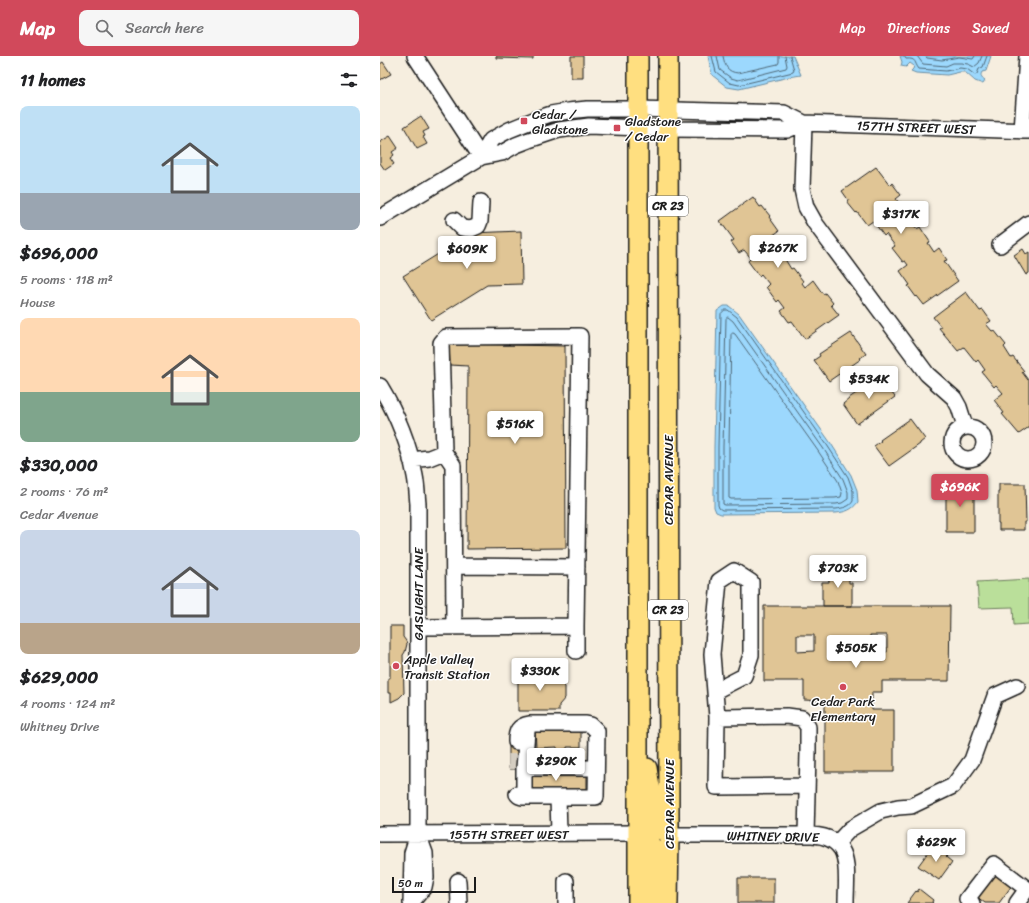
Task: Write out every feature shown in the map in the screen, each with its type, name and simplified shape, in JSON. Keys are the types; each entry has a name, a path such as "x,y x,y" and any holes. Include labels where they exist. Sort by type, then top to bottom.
{"main road":[{"name":"CR 23","path":"638,56 638,903"},
{"name":"CEDAR AVENUE","path":"668,56 668,903"},
{"path":"638,703 655,821 659,827 669,835"},
{"path":"638,833 647,837 652,846 656,903"}],"street":[{"path":"415,56 481,157"},
{"path":"1026,131 1027,56"},
{"name":"157TH STREET WEST","path":"481,157 490,140 508,130 551,114 587,109 638,109 668,119"},
{"name":"157TH STREET WEST","path":"380,218 481,157 502,153 516,145 559,130 589,126 638,128 668,119 784,113 804,123 1026,131"},
{"path":"804,123 802,188 806,207 815,223 927,374 954,398 959,407 965,426"},
{"path":"454,220 462,228 471,229 478,226 480,221 481,202"},
{"path":"1000,245 1029,223"},
{"path":"454,627 453,465 444,452 440,343 446,337 580,336 576,651"},
{"name":"GASLIGHT LANE","path":"380,386 397,418 406,443 415,477 418,504 418,834 412,852 411,903"},
{"path":"411,460 429,458 444,452"},
{"path":"454,566 577,567"},
{"path":"715,691 744,676 751,655 751,582 734,571 719,581 712,654 717,717 716,787 807,786"},
{"path":"418,627 576,626"},
{"path":"837,843 850,829 881,811 911,806 953,786 972,760 995,696 1017,686"},
{"path":"717,717 787,716 802,718 808,727 806,835"},
{"path":"516,742 516,734 524,725 530,724 586,724 591,725 596,731 596,797 524,796 520,769 527,731 530,724"},
{"path":"520,769 596,768"},
{"path":"558,797 559,833"},
{"name":"155TH STREET WEST","path":"380,834 638,833"},
{"name":"WHITNEY DRIVE","path":"669,835 806,835 828,838 837,843 845,856 846,903"},
{"path":"972,903 967,899 994,864 1027,889 1017,903"},
{"path":"458,881 459,903"},
{"path":"566,881 566,903"}],"green space":[{"path":"1029,579 1029,624 1014,625 1013,607 979,608 977,582"}],"water":[{"path":"708,56 793,56 801,75 739,89 727,87 712,75"},
{"path":"900,56 991,56 986,71 981,73 981,77 985,81 983,84 975,81 965,72 947,75 916,73 911,71 914,66 910,63 906,67 901,66 902,62"},
{"path":"724,306 729,306 739,314 830,442 851,475 857,490 858,502 851,509 836,513 721,514 716,512 714,507 714,447 717,311"}],"building":[{"path":"496,56 533,56 533,59 496,58"},
{"path":"571,56 583,56 583,78 571,78"},
{"path":"383,62 391,74 380,80 380,64"},
{"path":"421,116 429,129 423,132 425,136 423,137 427,144 417,149 404,127"},
{"path":"390,136 398,148 392,152 394,155 390,158 394,164 385,170 380,163 380,142"},
{"path":"876,167 890,185 892,183 901,195 896,199 899,203 901,202 912,216 909,218 917,229 920,227 930,242 928,243 934,252 939,248 947,260 944,261 958,281 924,305 908,286 910,285 900,271 908,265 905,261 903,262 892,248 895,246 886,234 884,236 873,221 867,225 847,202 849,201 842,191"},
{"path":"753,197 760,207 762,206 770,216 769,217 779,231 769,238 773,243 776,241 785,255 783,256 791,269 793,268 803,281 802,283 805,287 813,280 823,294 825,293 833,303 831,305 839,315 805,339 792,321 789,322 781,311 785,308 779,300 777,302 766,287 769,284 761,274 759,276 748,261 751,258 744,250 739,253 731,242 734,240 720,221"},
{"path":"521,231 522,284 487,285 431,320 403,276 472,233"},
{"path":"1023,249 1026,254 1029,252 1029,273 1026,275 1014,255"},
{"path":"966,292 980,311 983,310 991,321 986,324 992,331 994,330 1006,345 1004,347 1011,358 1013,357 1024,371 1022,372 1028,380 1029,379 1029,427 1019,434 1002,414 1004,413 994,400 1003,393 996,385 994,387 982,372 985,370 978,360 976,362 964,347 958,351 939,328 941,327 933,317"},
{"path":"851,333 866,354 829,381 814,360 820,356 819,354"},
{"path":"449,344 565,346 566,548 467,549 468,366 450,365"},
{"path":"880,377 895,397 857,424 843,404 849,398"},
{"path":"910,419 925,439 889,466 874,446 881,441 880,440"},
{"path":"948,484 973,484 974,532 946,532 946,492 948,492"},
{"path":"999,484 1025,484 1026,522 1024,522 1024,530 999,530"},
{"path":"829,568 849,568 849,583 852,583 852,606 823,606 822,582 829,582"},
{"name":"Cedar Park Elementary","path":"764,606 950,606 949,681 882,681 882,692 872,692 872,710 894,710 894,772 825,772 825,701 804,700 804,681 764,681","holes":["797,635 814,635 814,651 797,652","870,635 887,635 887,652 870,652"]},
{"name":"Apple Valley Transit Station","path":"390,626 403,626 403,637 407,644 403,655 404,693 399,698 391,702 391,693 388,693 388,678 390,678"},
{"path":"518,672 559,672 559,679 565,687 565,698 559,705 559,711 518,711"},
{"path":"581,724 581,747 567,747 567,749 557,750 557,747 536,748 535,725"},
{"path":"509,742 521,742 521,769 509,769"},
{"path":"525,774 587,774 587,789 526,790"},
{"path":"932,847 939,852 940,850 948,855 946,857 952,862 939,880 918,866"},
{"path":"995,871 1013,884 999,903 985,903 976,896"},
{"path":"738,878 774,878 774,903 738,903"},
{"path":"919,889 933,900 933,903 907,903"}],"tunnel":[{"path":"516,742 516,769"}],"place":[{"name":"Cedar / Gladstone","path":"524,121"},
{"name":"Gladstone / Cedar","path":"617,128"},
{"name":"Apple Valley Transit Station","path":"396,666"},
{"name":"Cedar Park Elementary","path":"843,687"}]}
